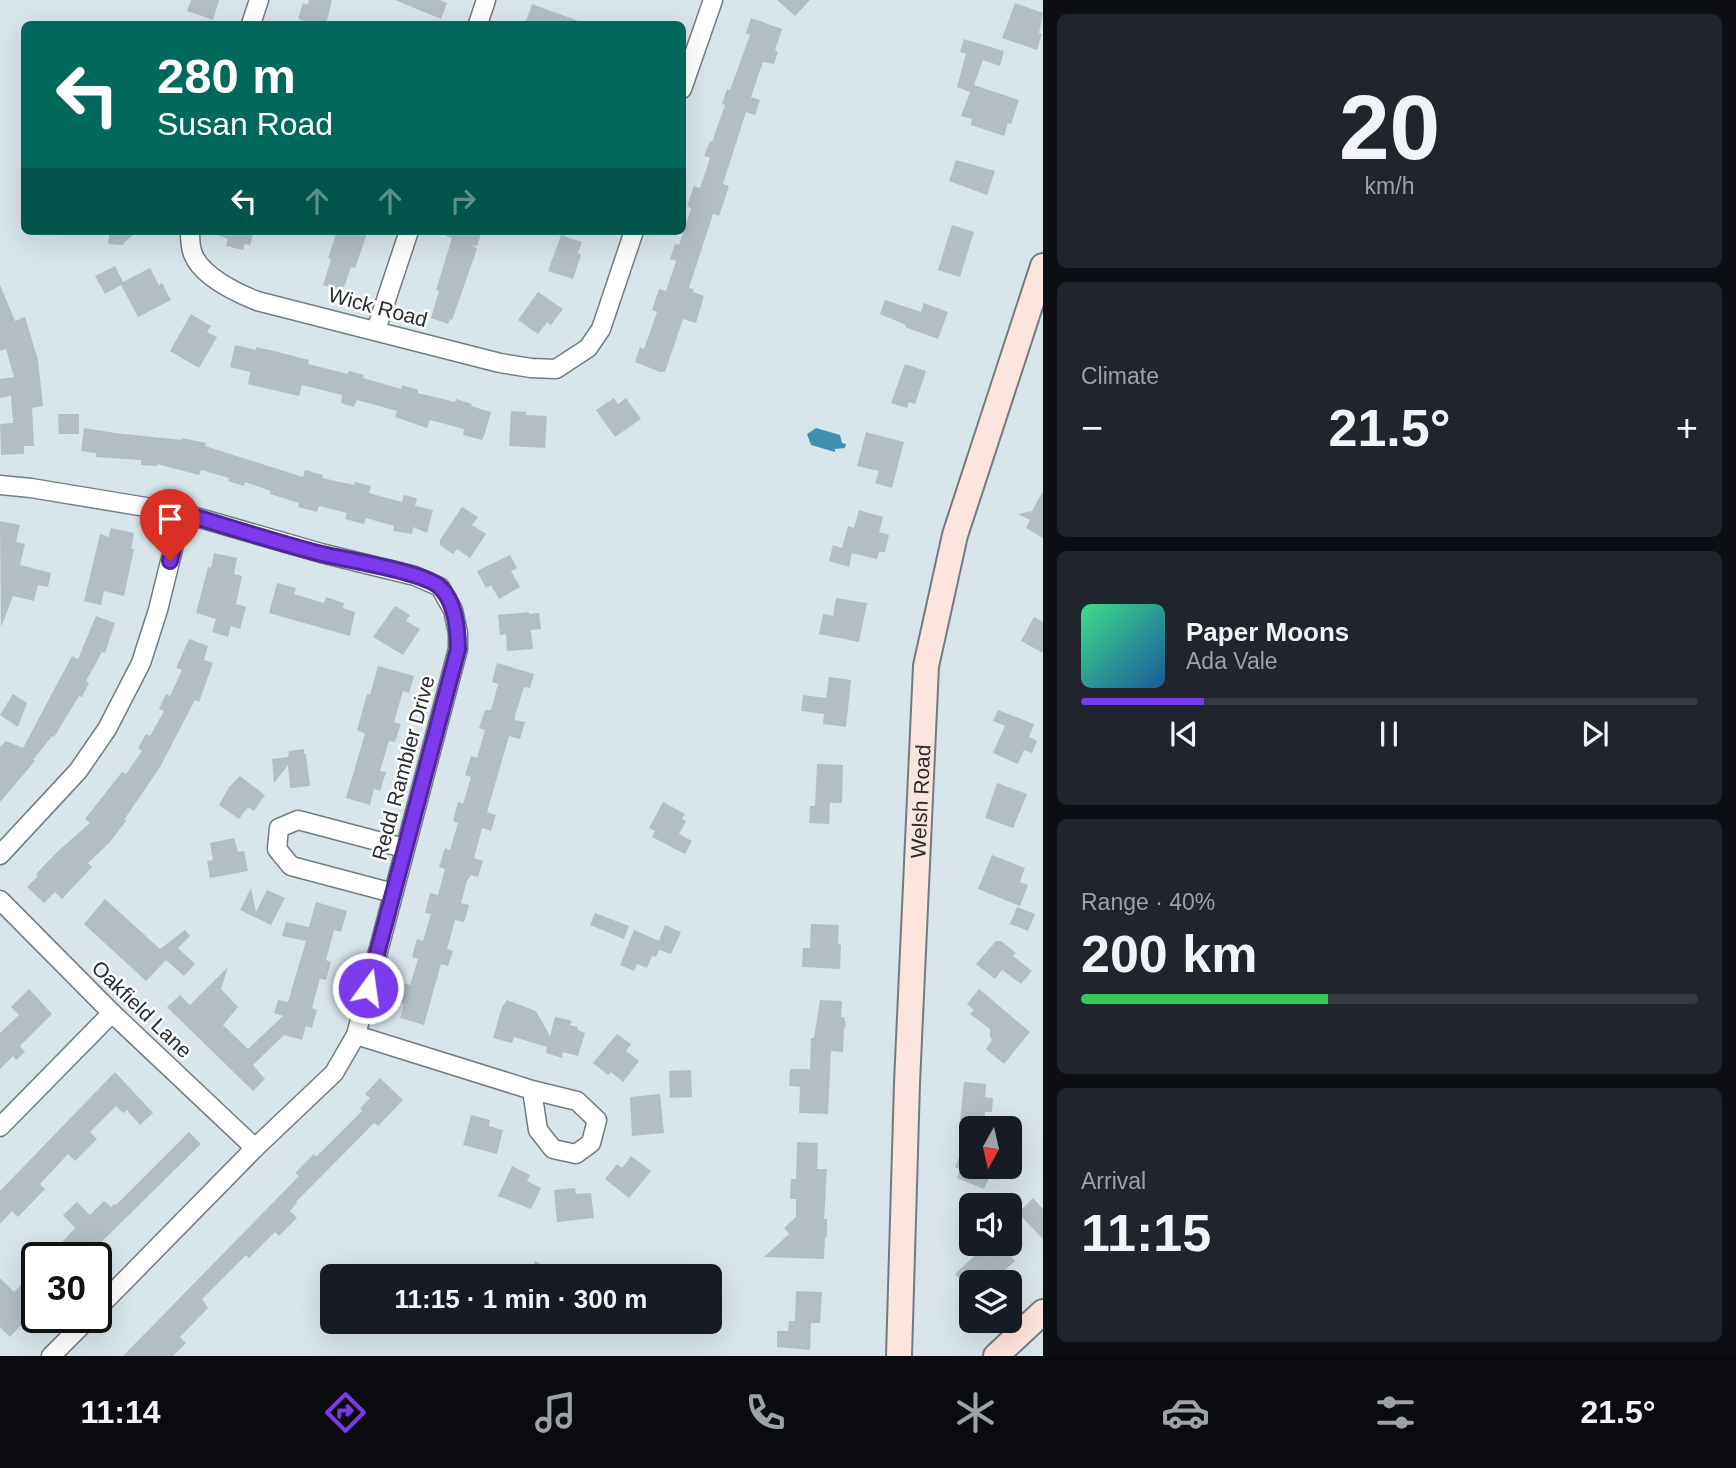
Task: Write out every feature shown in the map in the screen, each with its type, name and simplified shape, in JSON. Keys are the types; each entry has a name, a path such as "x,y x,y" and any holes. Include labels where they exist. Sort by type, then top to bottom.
{"main road":[{"name":"Welsh Road","path":"899,1356 907,1083 926,666 954,535 1043,266"},
{"path":"996,1356 1043,1312"}],"street":[{"path":"252,21 259,0"},
{"path":"479,21 486,0"},
{"path":"686,78 713,0"},
{"name":"Wick Road","path":"190,235 193,256 212,276 230,290 257,301 500,363 556,369 588,348 601,329 633,235"},
{"path":"376,330 408,235"},
{"name":"Redd Rambler Drive","path":"0,485 182,513 321,553 415,576 440,587 453,610 458,633 458,649 356,1035 334,1073 255,1148 112,1294"},
{"path":"0,855 78,771 107,729 141,663 158,610 182,513"},
{"path":"393,893 291,866 277,849 279,828 298,820 404,848"},
{"name":"Oakfield Lane","path":"0,900 112,1013 255,1148"},
{"path":"0,1127 112,1013"},
{"path":"356,1035 532,1090"},
{"path":"51,1356 74,1333"}],"water":[{"path":"816,428 840,435 842,443 846,444 845,448 835,449 835,452 811,445 807,434"}],"building":[{"path":"191,0 219,0 213,20 187,11"},
{"path":"309,0 332,0 327,21 298,19 303,3 307,5"},
{"path":"395,0 440,0 447,3 441,19"},
{"path":"777,0 810,0 795,16"},
{"path":"1015,3 1043,13 1039,33 1042,34 1037,50 1002,38"},
{"path":"532,4 578,21 526,21"},
{"path":"751,18 782,29 775,50 778,52 774,64 763,62 751,97 760,100 755,115 746,112 723,184 729,186 719,216 713,214 689,288 704,296 696,323 683,319 665,372 660,372 635,362 640,347 644,349 657,312 652,310 659,289 666,291 676,261 670,259 675,244 679,245 682,235 686,235 691,208 687,206 694,186 700,188 710,158 704,156 710,141 712,142 725,105 722,104 727,89 730,90 750,35 746,33"},
{"path":"964,39 1004,51 1000,66 983,60 974,85 1019,100 1004,136 971,125 972,119 961,116 970,92 957,87 966,54 960,52"},
{"path":"956,160 995,171 987,195 949,181"},
{"path":"952,225 974,232 960,277 938,270"},
{"path":"109,235 133,235 122,245 108,244"},
{"path":"217,235 253,235 250,245 245,244 243,250 226,246 228,239"},
{"path":"336,235 367,235 355,268 351,267 340,291 323,285 331,259 328,258"},
{"path":"444,235 481,235 477,246 472,245 477,249 452,320 450,319 448,324 431,318 439,291 436,290 452,238"},
{"path":"561,235 582,242 578,253 581,255 573,279 548,271"},
{"path":"115,266 123,282 150,268 171,300 138,317 121,285 105,294 95,276"},
{"path":"0,285 15,321 25,317 38,360 43,406 32,408 34,446 24,446 24,454 1,455 0,424 13,423 11,396 0,398 0,379 14,377 6,349 0,351"},
{"path":"538,292 563,309 551,325 547,322 538,334 518,320"},
{"path":"885,300 921,312 924,303 948,312 938,339 880,314"},
{"path":"191,314 211,326 207,332 217,337 199,368 170,351"},
{"path":"235,345 270,350 309,360 308,364 348,374 349,371 364,375 363,378 401,389 402,385 418,390 418,393 472,404 471,406 491,412 485,433 482,440 463,435 464,429 430,420 427,428 395,417 397,411 357,400 354,407 341,403 342,395 302,385 299,396 248,384 250,372 230,367"},
{"path":"905,364 926,371 915,404 909,402 907,408 891,403"},
{"path":"614,398 618,404 626,398 641,419 615,437 596,410"},
{"path":"511,411 547,416 545,448 509,446"},
{"path":"58,414 79,414 79,434 59,434"},
{"path":"84,428 206,443 205,446 303,477 305,470 323,475 322,478 371,486 369,493 402,502 404,495 417,498 415,506 433,510 427,533 413,527 412,534 393,531 394,526 366,518 364,524 345,519 347,513 319,506 317,512 298,507 299,503 270,494 271,491 245,482 244,486 228,481 229,478 201,470 199,475 157,464 141,465 141,460 96,457 96,453 81,451"},
{"path":"866,432 904,442 892,488 875,483 879,471 857,466"},
{"path":"1043,491 1043,538 1026,528 1030,520 1018,514 1032,511"},
{"path":"462,507 478,517 472,525 486,534 470,558 457,549 453,554 440,545 440,540"},
{"path":"859,510 883,517 879,532 889,535 885,552 879,552 877,559 852,553 849,567 829,561 833,545 842,548 848,526 854,528"},
{"path":"0,521 20,525 16,542 25,544 20,565 51,573 48,587 38,585 34,601 13,596 1,627"},
{"path":"111,528 134,533 131,549 134,549 124,596 104,591 101,605 84,601 100,534 109,537"},
{"path":"214,553 237,558 234,574 242,576 236,604 246,607 240,629 231,626 228,637 212,632 216,619 196,613"},
{"path":"510,555 517,568 511,571 520,587 499,599 491,585 486,588 477,571"},
{"path":"277,583 296,588 294,594 324,603 326,597 344,603 343,608 355,612 350,636 269,613"},
{"path":"836,598 867,603 859,642 819,634 823,614 833,616"},
{"path":"395,606 410,615 406,621 420,629 403,655 373,637"},
{"path":"539,613 541,629 531,630 533,649 507,651 506,634 500,635 498,615"},
{"path":"96,616 115,623 105,653 102,652 86,681 89,683 82,697 79,696 54,737 52,736 33,760 35,761 0,802 0,747 6,741 23,748 72,656 78,659"},
{"path":"1034,617 1043,622 1043,653 1021,641"},
{"path":"189,639 208,646 204,660 213,663 199,702 195,700 160,767 124,820 126,821 109,843 88,863 92,867 62,899 55,892 44,903 27,887 58,851 90,823 85,819 122,772 126,774 142,751 138,748 146,734 150,736 164,711 159,709 166,694 170,696 182,670 176,668"},
{"path":"497,663 534,674 530,688 524,687 515,716 515,720 525,722 520,739 509,736 487,812 496,815 491,831 482,828 474,858 483,861 478,877 471,875 467,881 461,903 469,905 464,922 455,920 447,949 453,951 448,966 441,964 424,1025 400,1018 404,1004 398,1002 404,983 410,985 418,959 412,957 417,939 423,941 431,914 425,913 430,893 438,895 445,869 439,867 445,848 450,850 458,823 453,821 458,802 463,804 471,777 465,775 471,756 477,758 485,730 479,728 485,710 491,710 498,684 492,682"},
{"path":"378,666 414,676 409,693 403,691 394,722 401,724 395,742 389,741 380,771 386,772 380,791 374,789 370,805 346,798 365,734 357,730"},
{"path":"829,677 851,680 846,727 823,724 824,714 801,711 803,695 826,698"},
{"path":"13,694 27,703 18,727 0,715"},
{"path":"998,710 1034,724 1029,737 1037,741 1032,753 1024,750 1018,764 993,753 1005,726 993,721"},
{"path":"304,749 310,786 290,788 288,765 274,783 272,759 288,757 289,751"},
{"path":"817,764 843,765 842,803 830,803 829,824 809,823 810,806 815,806"},
{"path":"240,776 265,795 254,811 248,807 239,819 219,805 229,787"},
{"path":"997,783 1027,794 1013,828 985,818"},
{"path":"663,802 685,814 682,819 686,821 679,834 692,841 685,854 652,837 655,831 649,828"},
{"path":"234,838 238,852 244,851 248,871 210,878 207,861 213,860 210,843"},
{"path":"992,855 1025,868 1020,882 1028,885 1020,906 978,889"},
{"path":"251,888 256,912 267,890 285,898 271,925 240,910"},
{"path":"105,899 160,949 185,930 190,936 178,948 195,964 184,976 166,960 146,981 84,924"},
{"path":"316,902 347,911 341,932 334,930 326,960 331,962 326,980 320,979 312,1008 317,1010 312,1028 306,1026 302,1040 284,1035 253,1065 265,1079 253,1091 167,1007 180,995 190,1005 228,967 221,989 238,1007 223,1025 248,1049 283,1016 274,1013 278,1000 288,1002 306,941 282,936 286,922 309,927"},
{"path":"1017,907 1035,914 1028,931 1010,924"},
{"path":"595,913 629,926 624,939 590,925"},
{"path":"811,924 839,925 840,969 802,967 803,948 810,948"},
{"path":"665,925 681,932 671,954 659,950 656,957 652,956 647,968 637,964 634,971 620,965 634,930 659,941"},
{"path":"996,941 1001,941 1016,953 1013,956 1032,971 1021,984 1002,970 995,979 976,964"},
{"path":"29,989 52,1014 20,1046 25,1052 16,1060 13,1056 0,1069 0,1033 19,1015 11,1007"},
{"path":"979,989 1030,1032 1004,1064 986,1049 992,1040 990,1029 970,1014 974,1010 967,1004"},
{"path":"507,1000 536,1011 550,1036 555,1017 572,1021 570,1025 585,1033 578,1056 563,1052 562,1058 546,1053 547,1047 514,1037 512,1043 493,1038 502,1007"},
{"path":"820,1000 842,1001 841,1017 844,1017 846,1026 843,1052 831,1051 828,1114 799,1113 800,1087 789,1086 790,1069 810,1069 811,1038 814,1038"},
{"path":"617,1034 631,1044 626,1051 639,1061 623,1082 611,1072 608,1075 593,1063"},
{"path":"691,1070 692,1097 670,1098 669,1071"},
{"path":"115,1072 153,1113 140,1125 127,1110 123,1113 116,1106 90,1132 97,1139 75,1161 68,1154 40,1184 45,1189 18,1217 12,1211 0,1224 0,1191"},
{"path":"380,1078 403,1100 378,1126 374,1123 296,1202 290,1211 297,1218 279,1236 275,1232 249,1258 246,1255 202,1299 208,1308 180,1337 186,1343 173,1356 123,1356 299,1176 295,1173 314,1154 316,1157 362,1111 360,1108 370,1098 365,1094"},
{"path":"964,1082 986,1084 985,1097 993,1098 992,1112 985,1112 985,1116 960,1116"},
{"path":"660,1094 664,1133 632,1136 630,1097"},
{"path":"471,1115 490,1120 489,1126 503,1130 497,1154 463,1145"},
{"path":"189,1132 201,1144 101,1242 62,1242 75,1228 63,1215 77,1202 90,1215 104,1201 111,1207"},
{"path":"797,1142 818,1143 817,1169 827,1169 824,1219 827,1219 827,1237 824,1259 764,1257 789,1234 784,1228 796,1217 796,1199 790,1199 791,1179 796,1179"},
{"path":"631,1156 651,1171 629,1198 605,1179 617,1164 622,1168"},
{"path":"512,1166 530,1175 527,1181 541,1188 531,1209 498,1196"},
{"path":"962,1180 988,1180 984,1189"},
{"path":"575,1188 576,1194 591,1193 594,1218 557,1222 554,1190"},
{"path":"1033,1198 1043,1209 1043,1239 1022,1217 1022,1209"},
{"path":"974,1256 1010,1256 1015,1261 1005,1270 959,1270"},
{"path":"0,1278 14,1292 21,1285 21,1325 10,1337 0,1327"},
{"path":"796,1291 822,1292 820,1323 811,1323 810,1350 777,1347 777,1331 788,1331 789,1321 795,1321"}],"route":[{"path":"170,561 182,513 321,553 415,576 440,587 453,610 458,649 368,988"}]}
